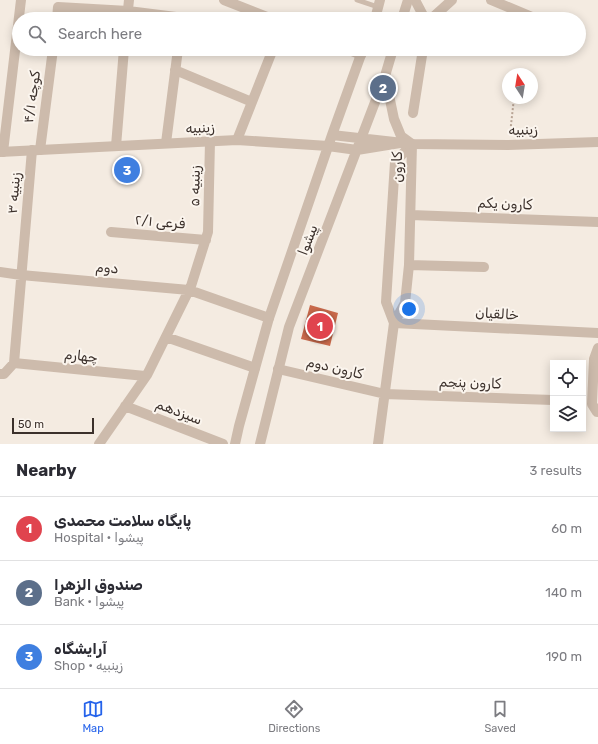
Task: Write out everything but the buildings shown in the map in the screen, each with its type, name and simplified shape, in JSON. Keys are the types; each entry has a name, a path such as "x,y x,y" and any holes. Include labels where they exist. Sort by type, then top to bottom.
{"street":[{"path":"20,12 21,0"},
{"path":"127,12 129,0"},
{"path":"224,0 254,12"},
{"path":"404,12 408,0"},
{"path":"415,0 421,12"},
{"path":"439,12 452,0"},
{"path":"491,0 520,12"},
{"path":"58,12 58,7 101,12"},
{"path":"2,152 14,56"},
{"name":"کوچه ۴/۱","path":"36,150 52,56"},
{"path":"116,146 123,56"},
{"path":"166,143 177,56"},
{"path":"237,140 270,56"},
{"name":"پیشوا","path":"235,444 269,318 361,56"},
{"name":"پیشوا","path":"260,444 289,327 385,76 391,56"},
{"path":"413,113 422,56"},
{"path":"176,70 252,102"},
{"path":"385,76 394,119 401,136 412,144"},
{"name":"زینبیه","path":"332,135 412,144 508,145 598,142"},
{"name":"زینبیه","path":"2,152 237,140 328,146 357,150 400,143"},
{"name":"زینبیه ۵","path":"98,444 145,376 189,290 207,236 210,141"},
{"name":"کارون","path":"378,444 394,323 405,303 409,265 412,144"},
{"name":"کارون","path":"394,323 386,302 394,162 412,144"},
{"name":"زینبیه ۳","path":"14,360 21,275 36,150"},
{"name":"کارون یکم","path":"411,215 598,222"},
{"name":"فرعی ۲/۱","path":"111,232 207,236"},
{"path":"409,265 484,267"},
{"name":"دوم","path":"0,272 189,290 269,318"},
{"name":"خالقیان","path":"394,323 598,333"},
{"path":"166,337 255,368"},
{"path":"597,412 592,404 594,359 598,348"},
{"path":"0,374 4,374 14,360"},
{"name":"چهارم","path":"14,360 145,376"},
{"name":"کارون دوم","path":"278,369 385,394"},
{"name":"کارون پنجم","path":"385,394 550,400"},
{"name":"سیزدهم","path":"125,406 223,444"}],"lane":[{"path":"357,0 379,4"}],"path":[{"path":"508,145 513,104"}],"place":[{"name":"صندوق الزهرا","path":"383,88"},
{"name":"آرایشگاه","path":"127,170"},
{"name":"پایگاه سلامت محمدی","path":"320,326"}]}
